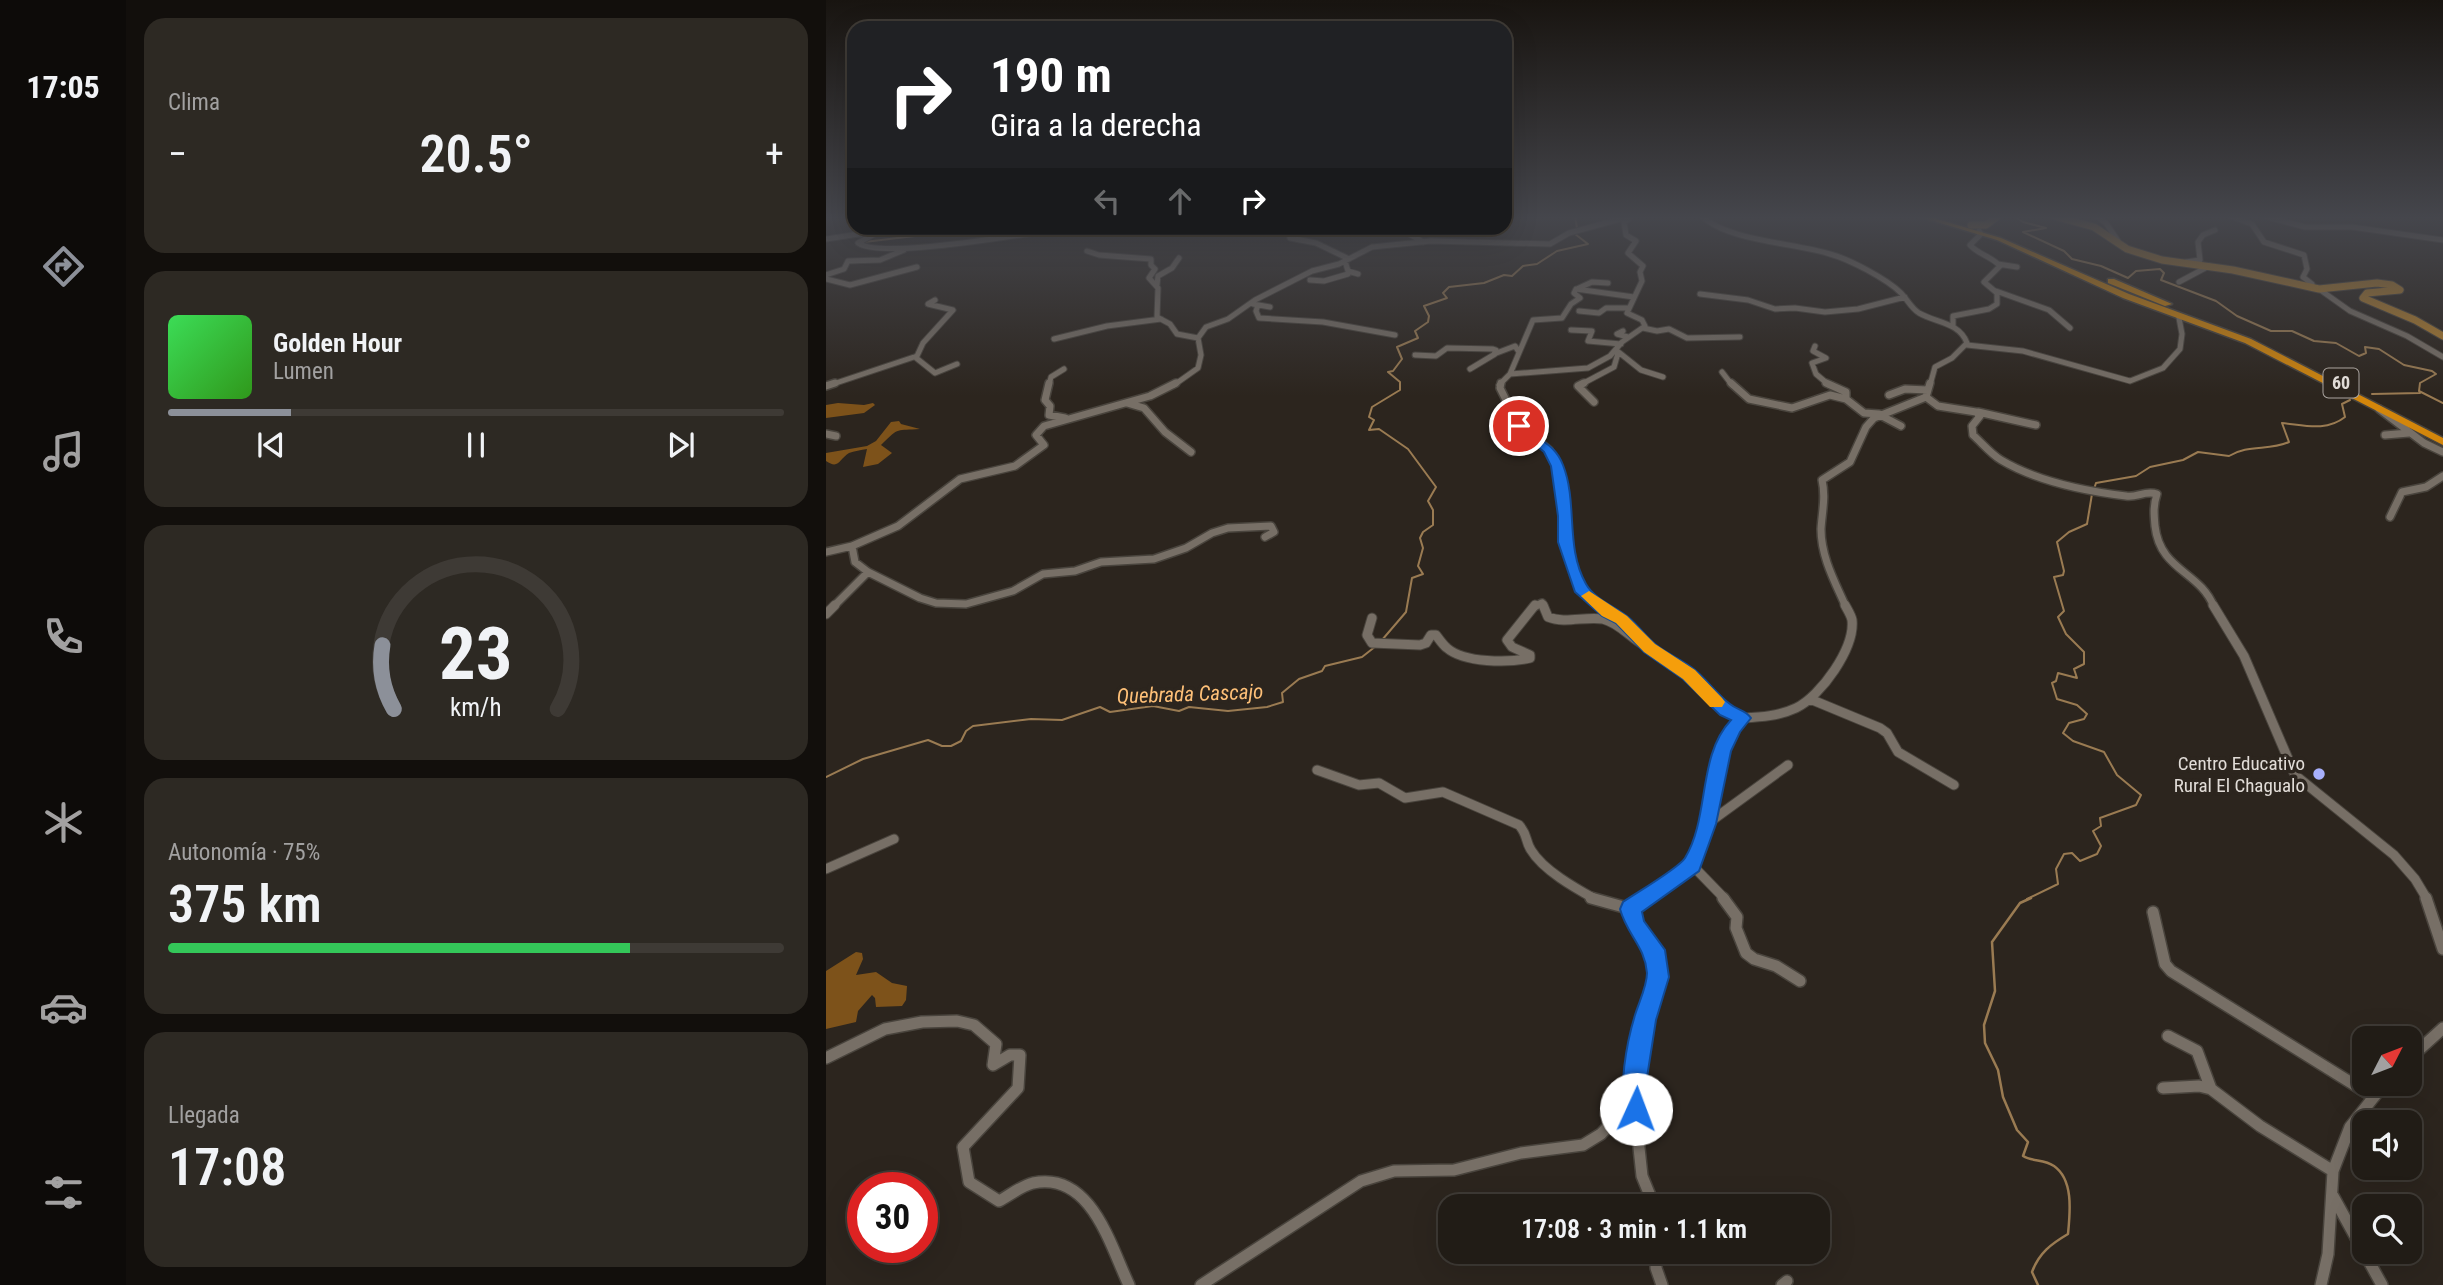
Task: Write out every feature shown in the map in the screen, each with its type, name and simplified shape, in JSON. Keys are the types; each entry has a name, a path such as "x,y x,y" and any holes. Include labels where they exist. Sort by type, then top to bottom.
{"highway":[{"name":"60","path":"2084,276 2169,313 2266,349 2443,442"},
{"name":"60","path":"2100,276 2274,348 2443,436"},
{"path":"2105,286 2144,302 2153,302 2125,286"}],"main road":[{"path":"2257,276 2319,289 2369,283 2392,285 2400,290 2367,293 2363,298 2415,320 2443,336"}],"street":[{"path":"826,277 838,284 850,285 884,276"},
{"path":"1150,276 1149,278 1157,285"},
{"path":"1158,276 1157,317 1170,324 1177,334 1198,338"},
{"path":"826,552 852,546 898,526 960,479 1015,466 1044,444 1036,435 1038,431 1067,418 1127,403 1172,386 1198,368 1201,355 1198,338 1206,327 1228,319 1250,303 1302,276"},
{"path":"1310,280 1324,281 1341,276"},
{"path":"1641,276 1642,281 1627,313 1645,323 1643,328"},
{"path":"1874,276 1905,298 1917,312 1952,326 1964,335 1967,345"},
{"path":"1991,276 1984,282 1996,291 2064,317 2070,328"},
{"path":"2179,282 2190,276"},
{"path":"2303,276 2312,284 2310,287"},
{"path":"1608,283 1592,282 1579,288 1574,293 1580,298 1571,304 1562,318 1533,320 1510,374 1499,385 1525,435 1537,440 1549,450 1558,466 1565,516 1565,542 1580,588 1608,612 1622,620 1649,648"},
{"path":"1579,288 1600,294 1634,297"},
{"path":"2319,289 2350,311 2407,336 2443,357"},
{"path":"1952,326 1953,316 1996,305 1996,291"},
{"path":"1700,294 1748,300 1775,309 1795,308 1825,312 1858,309 1905,298"},
{"path":"826,386 919,354 923,342 953,310 928,304 935,300"},
{"path":"1250,303 1270,307"},
{"path":"1258,305 1256,311 1259,318 1323,322 1395,335"},
{"path":"1579,310 1591,313 1601,312 1606,308 1629,309"},
{"path":"2169,313 2195,322"},
{"path":"1372,618 1367,635 1372,643 1420,645 1426,643 1431,635 1436,635 1450,650 1503,661 1522,660 1530,658 1530,655 1512,647 1507,640 1539,603 1544,605 1548,617 1555,620 1605,620 1615,624 1635,642 1689,674 1726,711 1743,718 1770,716 1796,708 1810,699 1843,660 1852,620 1826,561 1821,531 1825,492 1822,480 1824,476 1844,468 1852,460 1869,424 1883,414 1927,393 1935,367 1952,358 1967,345 2023,351 2130,381 2163,368 2180,349 2182,334 2179,318"},
{"path":"1054,339 1088,328 1161,319"},
{"path":"1594,402 1578,386 1613,368 1621,344 1643,328 1659,331 1669,329 1687,338 1740,337"},
{"path":"1571,330 1592,331 1588,341 1621,344"},
{"path":"1623,331 1617,334 1628,337"},
{"path":"1815,345 1813,351 1826,358 1812,363 1813,370 1825,383 1846,392 1846,399"},
{"path":"1470,369 1514,346 1519,352"},
{"path":"1415,355 1436,356 1447,348 1493,349 1496,350 1493,353 1495,354"},
{"path":"1510,374 1588,368 1617,352"},
{"path":"1617,352 1641,370 1663,377"},
{"path":"915,357 935,373 957,364"},
{"path":"1064,369 1051,377 1045,400 1051,406 1049,415 1067,418"},
{"path":"1722,372 1745,398 1784,408 1808,404 1824,395 1846,399 1864,413 1883,414 1901,426"},
{"path":"1889,395 1905,389 1927,393 1938,406 2036,425"},
{"path":"1127,403 1144,408 1164,432 1191,452"},
{"path":"2378,408 2443,452"},
{"path":"1976,412 1980,416 1972,426 1972,433 1999,459 2063,486 2129,497 2149,491 2157,494 2153,508 2157,544 2170,561 2209,594 2217,614 2244,656 2295,775 2304,786 2334,805 2403,865 2423,891 2443,949"},
{"path":"2385,435 2390,432 2412,433"},
{"path":"826,434 836,436"},
{"path":"2390,517 2402,492 2426,487 2443,475"},
{"path":"852,546 855,562 868,572 920,598 936,603 966,604 1013,592 1043,574 1075,571 1101,562 1165,556 1228,528 1271,526 1275,532 1265,537"},
{"path":"826,614 868,572"},
{"path":"1810,699 1887,733 1898,752 1954,785"},
{"path":"1631,909 1692,865 1707,824 1722,751 1733,729 1743,718"},
{"path":"1707,824 1732,804 1768,784 1788,765"},
{"path":"1317,770 1359,785 1379,783 1405,798 1443,792 1519,825 1527,834 1530,849 1545,865 1593,899 1631,909"},
{"path":"826,869 894,839"},
{"path":"1692,865 1730,905 1737,917 1735,928 1746,953 1754,959 1776,966 1800,981"},
{"path":"1631,909 1635,925 1654,950 1658,977 1644,1020 1633,1090 1642,1176 1650,1194"},
{"path":"2153,912 2165,964 2171,971 2374,1097 2350,1127 2333,1171 2328,1254 2321,1285"},
{"path":"826,1058 898,1025 957,1021 974,1025 996,1044 993,1065 1010,1055 1020,1055 1018,1088 963,1147 969,1182 999,1201 1035,1182 1052,1182 1076,1192 1085,1199 1103,1227 1129,1285"},
{"path":"2422,1047 2443,1028"},
{"path":"2168,1036 2197,1051 2211,1089"},
{"path":"2163,1088 2199,1086 2211,1089 2260,1126 2333,1171"},
{"path":"1201,1285 1361,1181 1394,1171 1454,1170 1521,1153 1583,1145 1601,1134 1617,1117 1633,1090"},
{"path":"2333,1196 2382,1285"},
{"path":"1656,1264 1662,1285"}],"shaded area":[{"path":"826,405 875,405 864,413 826,418"},
{"path":"899,421 920,429 899,431 892,435 881,445 892,453 878,464 863,467 867,449 849,453 836,464 826,461 826,453 867,446 876,441 891,422"},
{"path":"856,952 862,953 863,959 856,975 876,972 892,983 907,986 906,1000 902,1006 876,1007 872,995 858,1011 856,1022 826,1029 826,971"}],"waterway":[{"name":"Quebrada Cascajo","path":"1382,640 1406,612 1412,578 1423,574 1418,566 1423,548 1420,538 1423,532 1433,525 1433,510 1428,501 1436,487 1408,449 1379,429 1369,430 1374,420 1369,417 1372,407 1400,390 1400,382 1388,372 1393,371 1402,359 1397,347 1418,338 1415,331 1428,322 1429,316 1424,306 1447,298 1443,293 1449,287 1484,283 1502,276"},
{"path":"2123,276 2130,276"},
{"path":"2163,276 2161,280 2216,301 2237,316 2271,331 2292,331 2314,341 2336,343 2359,356 2366,353 2365,347 2379,349 2404,365 2432,371 2436,374 2420,383 2419,391 2443,403"},
{"path":"2372,394 2420,393"},
{"path":"2094,489 2096,483 2136,476 2150,467 2183,460 2198,452 2229,456 2244,450 2281,445 2289,442 2282,423 2330,425 2345,417 2342,404 2350,400"},
{"path":"2027,899 2058,884 2056,869 2064,854 2072,853 2080,861 2097,854 2101,846 2093,831 2101,826 2100,818 2136,805 2141,795 2117,775 2104,752 2073,741 2063,733 2069,723 2084,719 2087,714 2077,705 2057,699 2052,683 2056,681 2058,673 2077,678 2074,669 2084,664 2084,652 2066,634 2058,617 2064,611 2054,577 2063,575 2064,571 2057,542 2069,532 2087,524 2092,494"},
{"name":"Quebrada Cascajo","path":"826,777 863,759 928,740 942,746 951,746 961,741 966,731 973,726 1031,719 1062,720 1100,707 1110,712 1153,706 1179,711 1189,707 1228,711 1267,707 1283,702 1282,693 1299,679 1322,671 1325,666 1362,657 1376,646"},
{"path":"2031,898 2020,903 1992,942 1995,991 1984,1025 1985,1043 1998,1070 2003,1097 2017,1130 2028,1142 2023,1156 2054,1166 2068,1188 2068,1234 2051,1245 2038,1259 2032,1272 2038,1285"}],"slow traffic":[{"path":"1589,596 1622,620 1649,648 1689,674 1716,702"}],"place":[{"name":"Centro Educativo Rural El Chagualo","path":"2319,774"}],"route":[{"path":"1519,426 1525,435 1537,440 1552,453 1558,466 1565,516 1565,542 1580,588 1608,612 1622,620 1649,648 1689,674 1696,684 1726,711 1743,718 1733,729 1722,751 1707,824 1692,865 1631,909 1635,925 1654,950 1658,977 1644,1020 1633,1090 1636,1109"}]}
